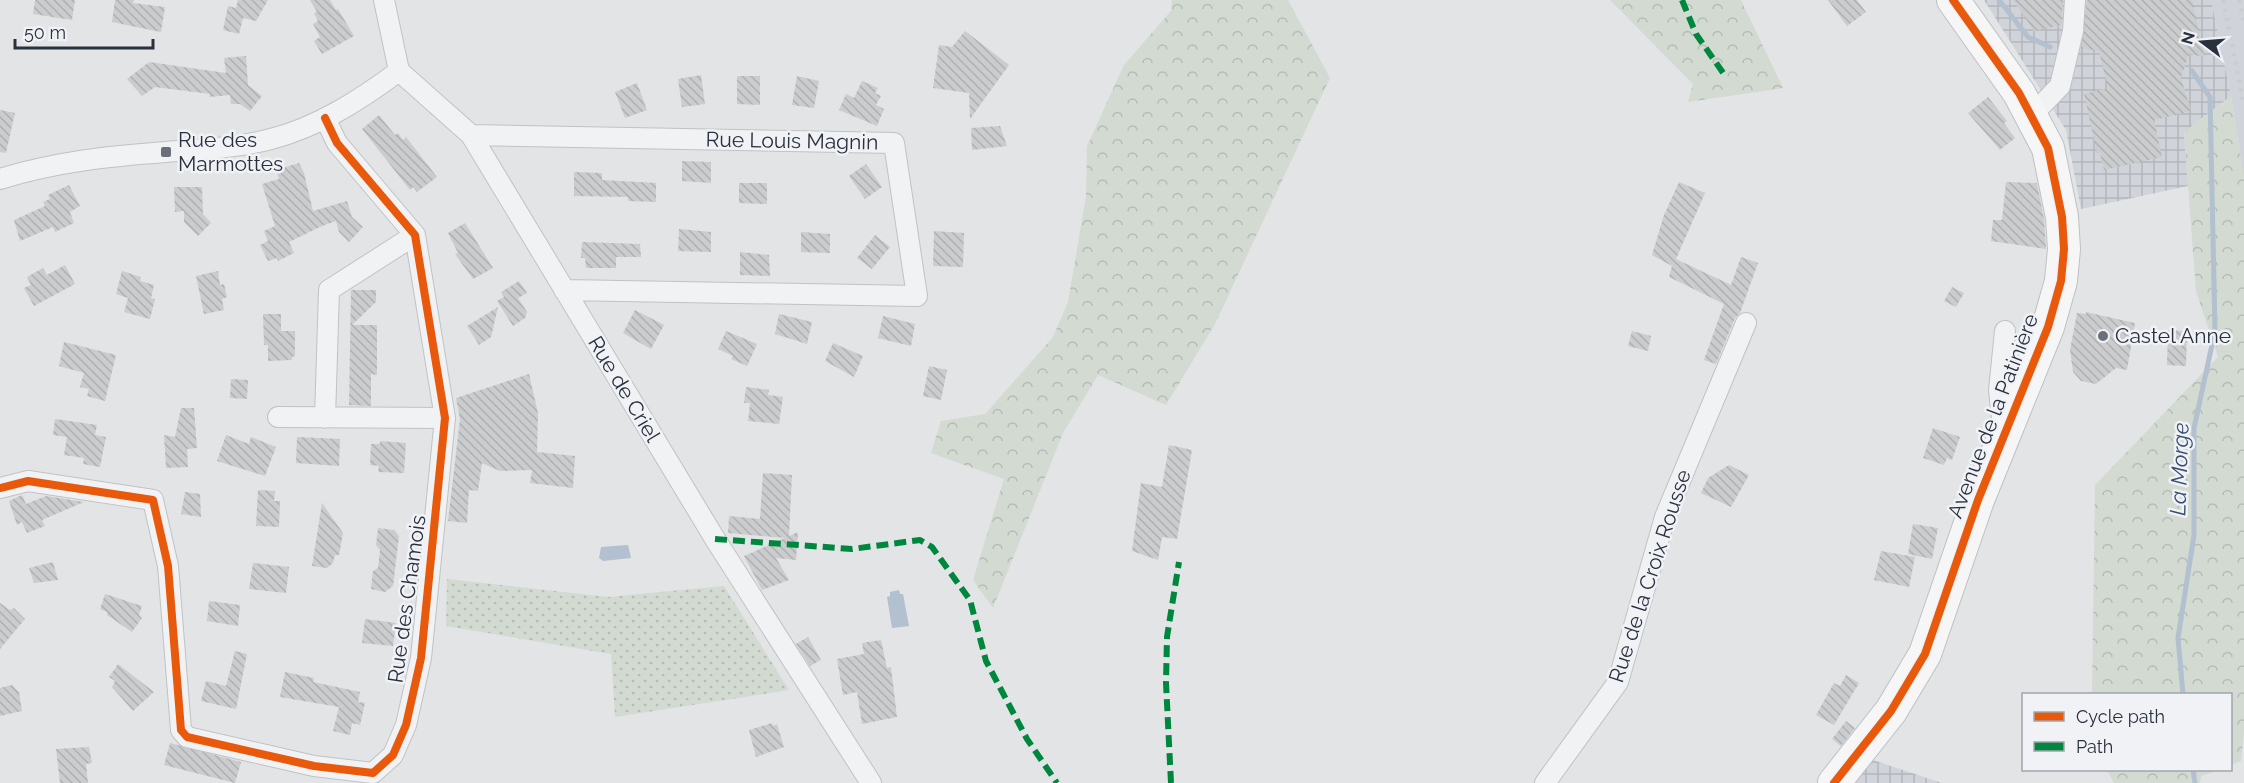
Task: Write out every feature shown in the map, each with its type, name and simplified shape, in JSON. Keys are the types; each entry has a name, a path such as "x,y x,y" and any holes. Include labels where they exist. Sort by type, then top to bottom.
{"main road":[{"name":"Avenue de la Patinière","path":"1834,783 1891,711 1925,654 2003,434 2049,327 2061,281 2064,249 2055,174 2048,148 2032,115 1953,0"}],"street":[{"path":"0,179 81,160 215,148 269,140 325,118 373,90 399,71 384,0"},
{"path":"2032,115 2060,86 2073,31 2075,0"},
{"name":"Rue de Criel","path":"399,71 471,135 715,539 871,783"},
{"path":"325,118 337,143 415,235 329,290 325,418"},
{"name":"Rue Louis Magnin","path":"471,135 894,144 917,296 564,290"},
{"name":"Rue des Chamois","path":"0,488 28,481 153,500 169,575 181,730 187,737 314,766 373,773 393,755 405,725 421,658 445,418 415,235"},
{"name":"Rue de la Croix Rousse","path":"1545,783 1618,682 1665,517 1746,323"},
{"path":"2003,434 1999,390 2005,331"},
{"path":"278,417 445,418"}],"shaded area":[{"path":"1984,0 2211,0 2231,96 2184,132 2188,186 2081,209 2066,130"},
{"path":"2211,0 2244,0 2244,180 2231,96"},
{"path":"1870,759 1942,783 1850,783"}],"green space":[{"path":"1172,0 1288,0 1330,78 1215,324 1166,405 1098,375 1063,433 993,608 973,580 1004,479 931,453 941,421 985,414 1053,337 1068,302 1086,196 1087,146 1124,65 1171,11"},
{"path":"1610,0 1741,0 1783,88 1688,102 1693,84"},
{"path":"2231,96 2244,180 2244,732 2241,761 2232,765 2232,693 2092,693 2095,485 2218,357 2196,291 2184,132"},
{"path":"447,579 608,597 724,586 789,690 615,717 611,654 446,626"},
{"path":"2108,771 2216,771 2201,776 2200,783 2114,783"}],"water":[{"path":"628,545 631,558 603,561 599,558 601,547"},
{"path":"899,590 900,594 903,594 909,626 892,628 887,597 890,596 890,592"}],"building":[{"path":"35,0 75,0 72,20 33,14"},
{"path":"115,0 134,0 133,3 165,7 161,32 112,22"},
{"path":"238,0 268,0 256,21 243,18 239,34 223,30 228,6 236,8"},
{"path":"310,0 330,0 354,36 322,54 314,41 320,37 313,24 318,21 314,13 317,12"},
{"path":"1828,0 1857,0 1866,12 1847,26"},
{"path":"2013,0 2063,0 2061,25 2034,31"},
{"path":"2087,0 2192,0 2205,57 2189,54 2181,78 2191,111 2154,120 2162,157 2104,170 2100,153 2097,153 2084,94 2108,88 2099,51 2081,48"},
{"path":"965,31 1009,65 970,119 969,93 933,88 939,45 952,47"},
{"path":"246,56 248,85 262,96 250,111 240,104 231,104 230,95 209,97 210,94 155,87 142,96 127,79 149,62 226,73 224,58"},
{"path":"701,75 705,104 682,107 678,79"},
{"path":"737,76 760,76 760,105 737,104"},
{"path":"797,76 819,81 814,108 792,105"},
{"path":"862,81 878,88 875,93 881,96 876,105 884,109 877,126 839,110 846,94 854,98"},
{"path":"637,83 647,110 625,118 615,92"},
{"path":"1988,97 2007,121 2004,123 2015,138 2000,150 1968,113"},
{"path":"0,110 15,113 6,153 0,152"},
{"path":"379,115 395,135 398,133 403,140 406,137 437,177 417,192 413,187 410,190 362,129"},
{"path":"1000,126 1007,146 972,150 971,128"},
{"path":"682,161 711,162 711,183 682,181"},
{"path":"299,163 304,173 313,211 347,201 352,217 363,227 349,242 339,232 336,221 322,226 289,242 294,253 278,261 277,258 268,261 260,245 268,241 264,231 275,226 262,184 279,179 276,170"},
{"path":"866,164 882,187 865,199 849,176"},
{"path":"574,172 602,173 602,180 656,183 656,202 628,201 628,197 574,196"},
{"path":"1679,182 1705,193 1676,259 1731,285 1741,257 1758,263 1740,313 1735,318 1716,364 1704,360 1724,304 1669,277 1672,266 1652,255 1664,215"},
{"path":"2006,182 2037,183 2044,219 2046,249 1991,241 1993,220 2002,220"},
{"path":"739,183 767,183 767,204 739,203"},
{"path":"69,185 80,206 70,212 74,223 55,232 53,227 20,241 14,220 45,206 43,202 50,199 48,195"},
{"path":"174,187 202,187 203,214 211,223 198,236 184,222 184,211 175,212"},
{"path":"465,223 493,268 473,279 455,254 458,253 448,233"},
{"path":"679,229 711,232 711,252 678,251"},
{"path":"934,231 964,233 963,267 933,266"},
{"path":"801,232 830,234 830,253 801,252"},
{"path":"875,235 890,247 872,269 857,258"},
{"path":"582,242 640,244 641,257 616,257 616,268 586,268 585,258 581,258"},
{"path":"740,252 769,255 770,276 740,275"},
{"path":"65,265 75,284 34,306 24,288 31,285 27,277 43,268 47,275"},
{"path":"122,271 141,277 140,281 154,285 151,298 155,299 150,319 124,312 128,298 116,294"},
{"path":"218,271 220,285 224,284 227,297 222,299 224,310 204,314 196,276"},
{"path":"519,281 527,293 518,298 527,312 525,318 513,326 497,301 504,297 501,292"},
{"path":"1952,287 1964,293 1956,307 1944,301"},
{"path":"351,290 376,290 376,302 352,325 377,325 377,375 371,374 371,406 349,405"},
{"path":"498,307 491,337 479,345 467,326"},
{"path":"635,310 664,325 651,349 623,333"},
{"name":"Castel Anne","path":"2086,312 2135,323 2127,370 2116,368 2096,384 2081,381 2073,372 2070,350 2077,313 2086,314"},
{"path":"263,314 281,314 281,331 295,331 295,356 292,360 268,361 268,345 264,345"},
{"path":"779,314 812,322 807,344 775,334"},
{"path":"883,316 915,324 911,346 878,338"},
{"path":"2168,330 2187,331 2186,366 2167,365"},
{"path":"726,331 757,344 747,366 731,359 733,356 718,349"},
{"path":"1632,331 1651,336 1648,351 1628,346"},
{"path":"64,342 116,355 105,401 87,396 89,389 80,387 84,373 59,366"},
{"path":"833,343 863,356 854,377 825,361"},
{"path":"929,366 947,370 941,400 923,396"},
{"path":"529,374 538,413 537,452 575,456 573,488 530,483 532,470 500,471 482,463 478,491 469,490 467,523 448,521 460,419 456,398"},
{"path":"231,379 248,380 247,399 230,398"},
{"path":"746,387 769,390 768,395 783,397 779,424 748,421 750,403 744,403"},
{"path":"181,408 194,408 197,448 187,449 188,467 166,468 164,435 175,437"},
{"path":"55,419 97,425 95,435 106,437 100,467 83,464 84,458 64,455 67,437 53,435"},
{"path":"1933,428 1960,437 1952,460 1947,458 1944,465 1923,458"},
{"path":"226,435 249,444 251,437 276,447 265,476 217,461"},
{"path":"297,437 340,439 339,466 296,463"},
{"path":"380,441 406,443 404,473 378,472 379,466 370,465 371,444 380,444"},
{"path":"1169,445 1192,450 1177,539 1162,537 1158,560 1132,551 1141,483 1162,487"},
{"path":"1729,465 1749,475 1731,507 1701,493 1708,478"},
{"path":"763,473 792,475 789,536 798,532 796,560 776,558 789,580 762,590 744,556 785,538 728,533 729,516 760,519"},
{"path":"258,490 275,491 274,501 280,501 279,527 256,526"},
{"path":"185,492 200,494 201,517 181,514"},
{"path":"22,495 26,504 46,496 84,502 42,520 45,526 27,533 22,522 17,525 9,501"},
{"path":"322,503 343,533 339,555 335,555 333,563 327,568 312,566"},
{"path":"1913,524 1938,528 1932,559 1908,554"},
{"path":"378,528 394,530 399,536 393,586 385,592 371,589 373,571 378,568 380,550 376,545"},
{"path":"1881,551 1915,557 1909,587 1874,580"},
{"path":"53,562 58,580 34,583 29,568"},
{"path":"253,563 289,567 286,593 249,589"},
{"path":"105,594 142,606 139,615 142,618 132,632 100,609"},
{"path":"209,601 240,605 238,626 207,621"},
{"path":"0,603 10,610 14,608 25,619 0,649"},
{"path":"365,619 396,623 393,646 362,643"},
{"path":"808,637 821,660 810,666 796,644"},
{"path":"881,640 887,668 891,667 897,717 862,724 857,692 843,695 837,659 864,654 862,643"},
{"path":"235,651 247,654 236,709 201,701 206,681 226,686"},
{"path":"118,664 154,692 133,711 112,687 115,681 109,677"},
{"path":"285,672 314,678 313,682 360,692 358,702 365,703 360,725 352,723 350,735 333,731 339,707 280,697"},
{"path":"1846,675 1859,683 1834,725 1816,715 1834,683 1840,686"},
{"path":"12,685 19,692 22,711 0,716 0,688"},
{"path":"1846,721 1855,728 1841,746 1832,739"},
{"path":"772,723 773,726 777,724 784,747 756,757 749,730"},
{"path":"170,743 241,762 235,783 164,765"},
{"path":"89,747 92,763 86,764 88,783 60,783 56,749"}],"waterway":[{"name":"La Morge","path":"1999,0 2028,37 2050,47"},
{"name":"La Morge","path":"2183,693 2178,638 2194,535 2194,428 2215,331 2210,97 2192,71"},
{"name":"La Morge","path":"2193,771 2195,783"}],"railway":[{"path":"2223,0 2244,105"},
{"path":"2239,0 2244,22"}],"marked path":[{"path":"1682,0 1696,34 1726,77"},
{"path":"715,539 852,549 920,540 932,547 970,600 986,661 1027,739 1057,783"},
{"path":"1171,783 1166,683 1167,637 1179,562"}],"cycle path":[{"path":"1834,783 1891,711 1925,654 1978,500 2048,327 2061,281 2064,249 2062,217 2048,148 2019,93 1953,0"},
{"path":"0,488 28,481 153,500 168,566 181,730 187,737 314,766 373,773 393,755 406,725 421,658 445,418 415,235 337,143 325,118"}],"place":[{"name":"Rue des Marmottes","path":"166,152"},
{"name":"Castel Anne","path":"2103,336"}]}
